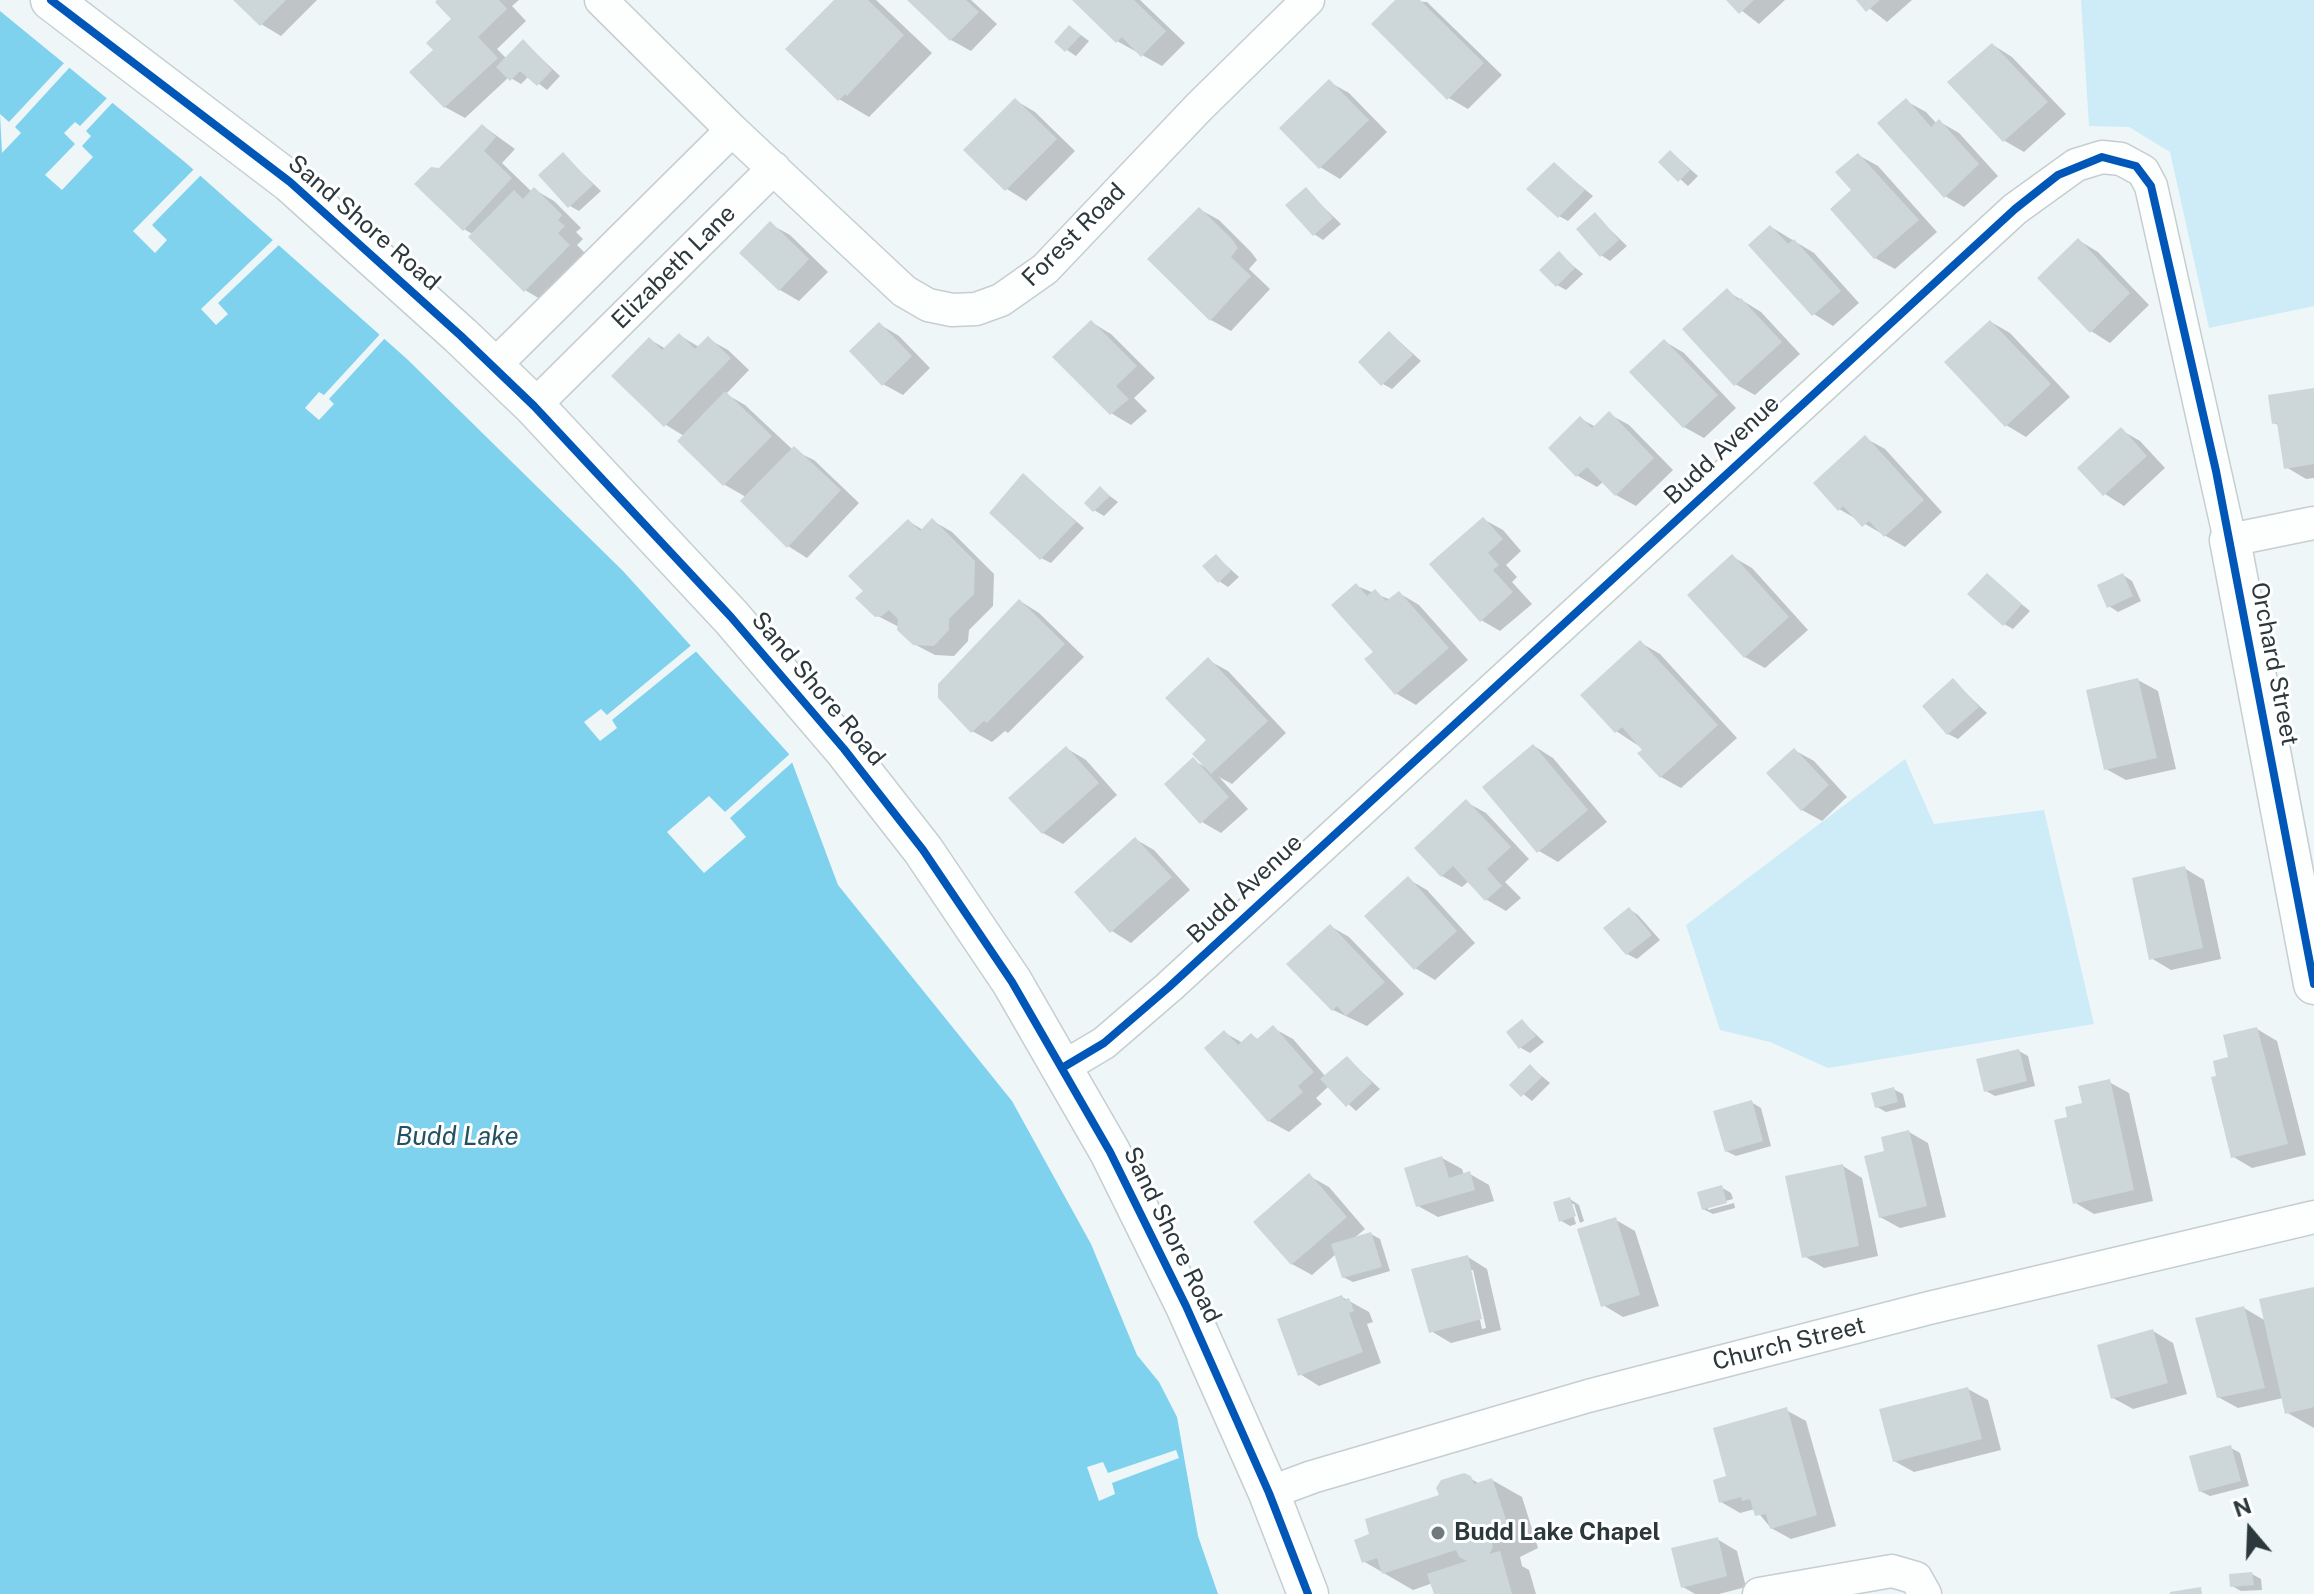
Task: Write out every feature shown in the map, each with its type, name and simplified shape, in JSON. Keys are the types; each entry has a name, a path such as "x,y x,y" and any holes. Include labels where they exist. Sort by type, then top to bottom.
{"street":[{"name":"Sand Shore Road","path":"51,0 290,182 493,367 534,406 731,617 844,749 923,850 1012,982 1062,1068 1146,1223 1269,1493 1308,1594"},
{"path":"601,0 774,168"},
{"name":"Forest Road","path":"774,168 917,299 952,310 988,305 1023,287 1045,269 1199,107 1308,0"},
{"path":"493,367 732,130"},
{"name":"Budd Avenue","path":"1062,1068 1104,1043 1169,987 2015,209 2058,175 2090,160 2113,158 2130,162 2143,171 2151,186 2230,540"},
{"name":"Elizabeth Lane","path":"534,406 774,168"},
{"path":"2230,540 2314,523"},
{"name":"Orchard Street","path":"2230,540 2314,984"},
{"name":"Church Street","path":"1269,1493 1312,1477 1588,1396 1929,1308 2314,1217"},
{"path":"1759,1594 1892,1571 1916,1578 1925,1594"}],"shaded area":[{"path":"2081,0 2314,0 2314,306 2209,328 2170,152 2129,127 2089,126"},
{"path":"1905,759 1934,824 2044,810 2094,1024 1828,1068 1770,1042 1720,1030 1686,925"}],"water":[{"name":"Budd Lake","path":"0,11 186,163 407,359 623,571 789,754 838,885 1012,1101 1091,1244 1137,1355 1159,1382 1177,1417 1198,1536 1218,1594 0,1594"}],"pier":[{"path":"61,55 83,73 81,76 70,67 15,127 21,133 2,153 0,114 9,122 65,62"},
{"path":"110,95 115,100 86,131 91,136 82,146 93,157 62,190 45,175 75,144 64,133 75,122 80,126"},
{"path":"196,167 202,174 152,225 167,240 155,253 133,231"},
{"path":"276,237 281,243 218,303 228,314 216,325 201,309"},
{"path":"382,332 387,336 329,399 334,404 319,420 305,408 319,392 324,395"},
{"path":"694,643 699,649 612,720 617,728 600,741 584,722 601,709 607,715"},
{"path":"792,752 795,760 730,818 746,837 704,873 667,832 709,796 725,812"},
{"path":"1176,1450 1179,1458 1112,1483 1115,1494 1099,1501 1087,1467 1103,1462 1108,1473"}],"building":[{"path":"233,0 286,0 260,26"},
{"path":"499,0 507,9 478,37 498,58 444,108 409,72 433,50 426,43 451,19 435,2"},
{"path":"834,0 868,0 904,35 847,96 845,94 838,101 785,49"},
{"path":"907,0 966,0 979,12 950,41"},
{"path":"1072,0 1134,0 1166,31 1141,57 1122,37 1116,43"},
{"path":"1395,0 1420,0 1484,63 1447,100 1371,24"},
{"path":"1726,0 1754,0 1739,14"},
{"path":"1856,0 1880,0 1866,12"},
{"path":"1069,25 1081,35 1065,52 1054,42"},
{"path":"523,39 552,70 537,86 520,71 510,81 496,67"},
{"path":"1992,43 2048,102 2003,142 1947,82"},
{"path":"1329,79 1369,120 1319,169 1279,128"},
{"path":"1015,98 1057,139 1005,191 963,150"},
{"path":"1906,98 1931,127 1939,119 1979,164 1944,198 1877,123"},
{"path":"482,124 496,137 484,151 512,178 463,231 414,184 431,167 439,168"},
{"path":"1670,150 1690,170 1678,182 1658,162"},
{"path":"563,152 593,185 568,208 538,175"},
{"path":"1858,153 1919,220 1874,259 1830,209 1851,190 1835,172"},
{"path":"1554,162 1585,190 1558,218 1526,189"},
{"path":"534,187 562,215 558,220 565,226 558,233 570,245 524,292 468,237 514,190 523,199"},
{"path":"1306,187 1333,218 1313,236 1285,205"},
{"path":"1199,207 1232,239 1238,248 1231,257 1251,276 1210,321 1147,259"},
{"path":"1595,212 1619,240 1600,257 1576,229"},
{"path":"770,221 809,259 779,291 739,253"},
{"path":"1770,225 1788,244 1794,239 1841,291 1812,316 1748,245"},
{"path":"2078,238 2130,293 2090,333 2037,278"},
{"path":"1559,251 1575,268 1556,287 1539,270"},
{"path":"1727,288 1738,300 1741,298 1782,342 1734,386 1682,329"},
{"path":"1091,320 1137,366 1116,386 1129,399 1110,415 1052,357"},
{"path":"1990,320 2051,384 2005,427 1944,362"},
{"path":"879,322 912,356 882,386 849,351"},
{"path":"1389,331 1413,355 1381,386 1358,362"},
{"path":"679,333 695,349 708,336 731,358 664,427 611,376 649,337 662,350"},
{"path":"1664,339 1718,395 1683,428 1629,372"},
{"path":"2314,388 2314,464 2284,469 2277,423 2272,424 2268,395"},
{"path":"725,391 772,436 723,486 677,441"},
{"path":"1609,411 1654,458 1615,496 1587,467 1576,477 1548,448 1580,416 1592,428"},
{"path":"2121,427 2147,456 2103,496 2077,468"},
{"path":"1865,435 1924,500 1884,537 1869,521 1862,527 1843,506 1838,511 1813,483"},
{"path":"794,446 841,490 787,548 740,501"},
{"path":"1023,473 1076,522 1040,560 989,513"},
{"path":"1100,486 1110,496 1093,512 1084,503"},
{"path":"1483,517 1503,539 1488,553 1499,565 1493,570 1513,592 1480,622 1429,564"},
{"path":"932,518 975,561 974,594 949,619 949,630 934,646 913,645 897,630 898,619 889,610 875,617 855,598 863,591 848,576 908,519 920,531"},
{"path":"1216,554 1231,571 1218,583 1202,566"},
{"path":"1732,554 1789,617 1744,658 1687,595"},
{"path":"1987,573 2022,604 2003,626 1967,594"},
{"path":"2123,573 2133,596 2107,608 2097,585"},
{"path":"1356,583 1367,596 1375,589 1386,601 1399,591 1449,648 1395,695 1364,659 1373,652 1331,605"},
{"path":"1019,599 1065,644 987,723 984,721 971,733 938,698 938,684"},
{"path":"1640,640 1718,725 1660,778 1637,753 1642,750 1622,727 1615,733 1580,695"},
{"path":"1208,657 1268,721 1211,774 1192,754 1206,740 1165,698"},
{"path":"1953,678 1979,707 1947,735 1922,706"},
{"path":"2138,678 2157,758 2104,770 2086,690"},
{"path":"1533,744 1588,810 1537,853 1482,787"},
{"path":"1066,746 1099,783 1042,834 1008,798"},
{"path":"1794,748 1829,785 1801,811 1766,773"},
{"path":"1193,757 1229,797 1200,824 1164,784"},
{"path":"1466,799 1511,847 1487,869 1502,886 1485,901 1453,866 1441,877 1414,848"},
{"path":"1135,837 1172,877 1110,933 1074,892"},
{"path":"2185,866 2203,948 2149,960 2132,878"},
{"path":"1408,876 1457,931 1414,970 1364,916"},
{"path":"1629,907 1652,935 1626,955 1603,928"},
{"path":"1330,924 1385,982 1346,1016 1337,1006 1332,1011 1286,964"},
{"path":"1522,1019 1536,1036 1519,1049 1506,1032"},
{"path":"1273,1025 1314,1072 1298,1086 1303,1092 1268,1122 1204,1048 1224,1030 1238,1045 1251,1033 1257,1039"},
{"path":"2257,1027 2288,1144 2231,1158 2211,1077 2216,1076 2213,1061 2228,1057 2223,1035"},
{"path":"2019,1049 2027,1081 1984,1092 1976,1059"},
{"path":"1347,1056 1372,1083 1346,1107 1320,1079"},
{"path":"1530,1064 1542,1077 1521,1097 1509,1085"},
{"path":"2110,1079 2134,1190 2073,1204 2054,1120 2067,1117 2065,1107 2082,1103 2078,1086"},
{"path":"1894,1087 1898,1102 1875,1108 1871,1093"},
{"path":"1752,1100 1763,1141 1725,1152 1713,1111"},
{"path":"1909,1130 1927,1206 1879,1218 1864,1156 1884,1151 1881,1137"},
{"path":"1442,1156 1449,1178 1470,1171 1475,1190 1416,1207 1404,1168"},
{"path":"1843,1164 1859,1246 1802,1258 1785,1176"},
{"path":"1309,1173 1347,1217 1291,1265 1253,1222"},
{"path":"1722,1185 1727,1203 1702,1210 1697,1192"},
{"path":"1570,1197 1576,1216 1559,1222 1553,1202"},
{"path":"1616,1217 1640,1295 1601,1307 1577,1229"},
{"path":"1371,1232 1382,1267 1342,1278 1331,1244"},
{"path":"1468,1255 1482,1319 1429,1333 1411,1269"},
{"path":"2314,1287 2314,1407 2285,1414 2259,1299"},
{"path":"1342,1295 1344,1300 1349,1298 1354,1311 1349,1313 1363,1352 1298,1376 1277,1319"},
{"path":"2244,1306 2265,1388 2217,1398 2195,1318"},
{"path":"2153,1329 2168,1383 2111,1399 2097,1345"},
{"path":"1968,1387 1982,1439 1893,1462 1879,1409"},
{"path":"1787,1407 1817,1515 1770,1529 1766,1514 1755,1516 1750,1499 1742,1501 1741,1497 1719,1503 1713,1480 1726,1476 1713,1428"},
{"path":"2231,1445 2241,1481 2199,1492 2189,1456"},
{"name":"Budd Lake Chapel","path":"1464,1473 1471,1476 1474,1484 1492,1478 1510,1531 1491,1540 1493,1547 1489,1554 1500,1551 1512,1594 1434,1594 1427,1574 1467,1561 1459,1557 1456,1550 1382,1574 1377,1558 1362,1563 1354,1540 1369,1534 1365,1519 1439,1495 1436,1488 1441,1480"},
{"path":"1718,1537 1727,1576 1681,1588 1671,1548"},
{"path":"2252,1572 2254,1585 2230,1587 2229,1574"},
{"path":"2201,1587 2202,1594 2170,1594 2170,1592"}],"cycle path":[{"path":"51,0 290,182 461,336 534,406 731,617 844,749 923,850 1012,982 1110,1152 1186,1306 1269,1493 1308,1594"},
{"path":"1062,1068 1104,1043 1169,987 2015,209 2058,175 2102,157 2136,166 2151,186 2216,471 2314,984"}],"place":[{"name":"Budd Lake Chapel","path":"1438,1533"}]}
